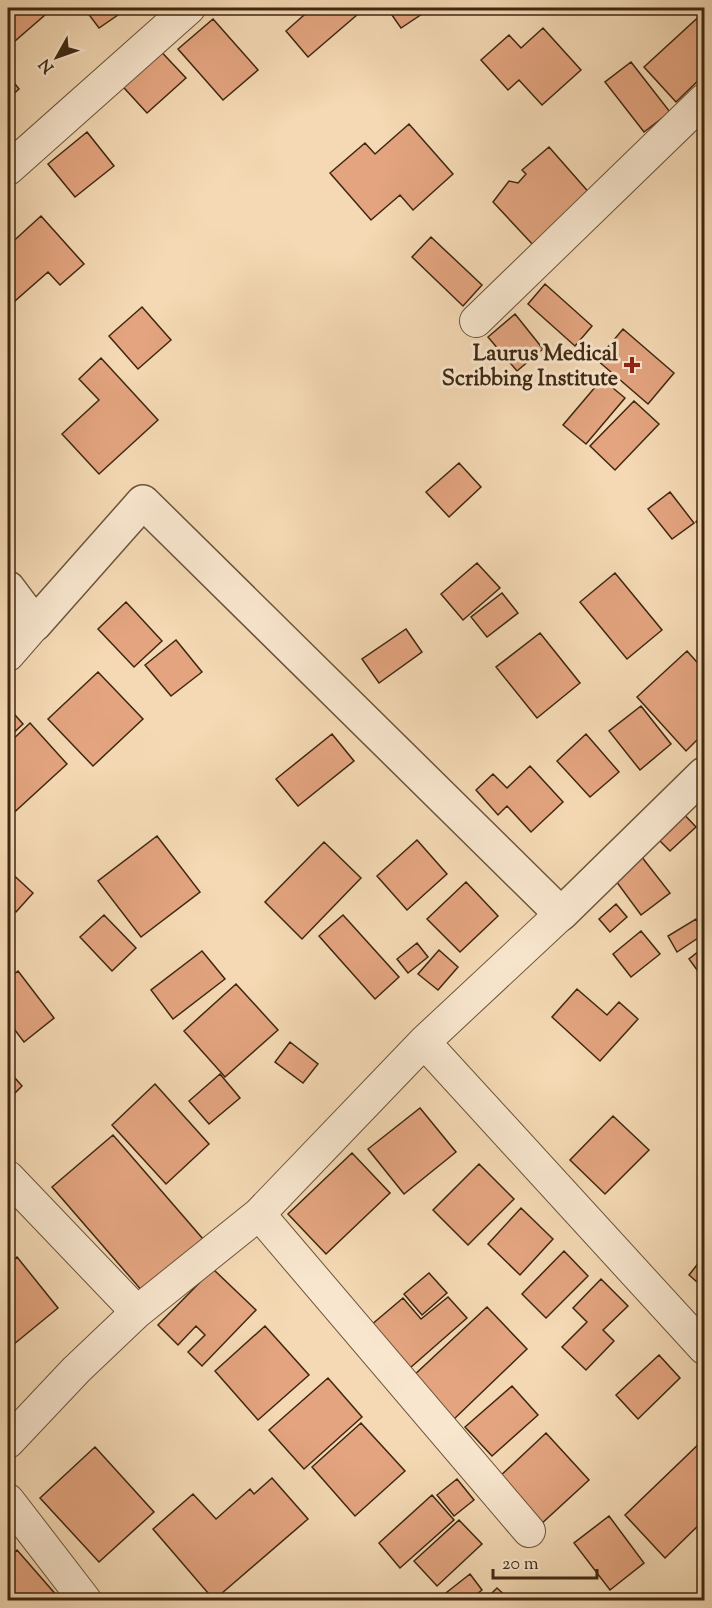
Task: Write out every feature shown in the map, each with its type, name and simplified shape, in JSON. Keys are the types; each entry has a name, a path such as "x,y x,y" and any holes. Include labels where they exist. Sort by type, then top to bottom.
{"street":[{"path":"8,169 189,8"},
{"path":"476,321 705,100"},
{"path":"8,655 143,502 561,914"},
{"path":"8,588 35,624"},
{"path":"8,1442 76,1370 137,1312 260,1214 424,1042 561,914 705,774"},
{"path":"424,1042 705,1348"},
{"path":"8,1177 137,1312"},
{"path":"260,1214 529,1531"},
{"path":"8,1500 85,1600"}],"building":[{"path":"8,8 53,8 8,47"},
{"path":"84,8 128,8 99,28"},
{"path":"312,8 365,8 308,57 286,31"},
{"path":"387,8 431,8 401,28"},
{"path":"704,12 704,75 676,102 644,67"},
{"path":"213,19 258,70 223,100 178,49"},
{"path":"543,28 581,70 542,105 519,80 508,90 481,60 509,35 521,48"},
{"path":"153,43 186,78 147,113 115,78"},
{"path":"631,62 670,112 644,132 605,82"},
{"path":"8,75 19,89 8,99"},
{"path":"409,124 453,174 413,210 400,195 371,220 330,173 365,143 375,154"},
{"path":"87,132 114,166 75,197 48,164"},
{"path":"549,147 592,196 535,247 493,202 509,181 518,183 526,174 522,170"},
{"path":"41,216 84,264 60,285 48,272 8,307 8,246"},
{"path":"431,237 482,285 463,306 412,257"},
{"path":"545,284 592,326 575,346 528,304"},
{"path":"142,307 171,340 138,369 109,336"},
{"path":"515,314 543,349 517,371 488,337"},
{"path":"623,329 674,373 648,404 597,360"},
{"path":"101,358 158,420 99,474 62,434 99,400 79,379"},
{"path":"602,379 625,398 586,444 563,425"},
{"path":"634,401 659,424 615,470 590,446"},
{"path":"459,463 481,487 449,517 426,492"},
{"path":"670,492 694,523 672,539 648,509"},
{"path":"704,512 704,529 696,522"},
{"path":"477,563 500,588 463,620 441,594"},
{"path":"615,573 662,630 627,659 580,602"},
{"path":"502,593 518,613 487,637 471,617"},
{"path":"126,602 162,641 134,667 98,629"},
{"path":"406,629 422,652 379,683 362,659"},
{"path":"540,633 580,683 537,718 496,667"},
{"path":"176,640 202,672 171,696 145,665"},
{"path":"687,651 704,670 704,733 686,751 637,697"},
{"path":"98,672 143,719 93,766 48,719"},
{"path":"641,706 671,744 640,770 609,731"},
{"path":"8,707 23,724 8,738"},
{"path":"30,723 67,764 8,818 8,744"},
{"path":"332,734 354,761 298,806 276,779"},
{"path":"586,734 619,772 590,797 557,761"},
{"path":"530,766 563,802 531,832 507,806 498,815 476,790 493,774 507,788"},
{"path":"679,809 696,827 670,851 653,834"},
{"path":"157,836 200,892 141,937 98,881"},
{"path":"417,840 447,874 407,910 377,876"},
{"path":"324,842 361,878 302,939 265,902"},
{"path":"641,856 670,893 641,915 613,877"},
{"path":"8,870 33,893 16,912 8,905"},
{"path":"466,882 498,916 460,952 427,919"},
{"path":"616,904 627,917 610,932 599,919"},
{"path":"104,915 136,948 112,971 80,937"},
{"path":"343,915 399,977 375,999 319,936"},
{"path":"696,919 704,934 677,952 668,936"},
{"path":"641,931 660,954 631,977 613,954"},
{"path":"417,943 428,957 408,973 397,959"},
{"path":"704,947 704,970 700,974 689,959"},
{"path":"439,950 458,967 438,990 418,974"},
{"path":"202,951 225,979 173,1019 151,990"},
{"path":"18,971 54,1018 24,1042 8,1021 8,979"},
{"path":"236,984 278,1030 225,1077 184,1031"},
{"path":"577,989 607,1015 619,1002 638,1019 600,1061 552,1017"},
{"path":"290,1042 318,1064 303,1083 275,1062"},
{"path":"8,1070 22,1086 8,1100"},
{"path":"220,1074 240,1098 209,1124 189,1101"},
{"path":"155,1084 209,1144 166,1184 112,1125"},
{"path":"420,1108 456,1152 404,1194 368,1149"},
{"path":"613,1116 649,1150 605,1194 570,1160"},
{"path":"113,1135 203,1239 143,1292 52,1187"},
{"path":"352,1153 390,1193 326,1254 288,1214"},
{"path":"479,1164 514,1199 468,1245 433,1210"},
{"path":"521,1208 553,1239 520,1275 488,1244"},
{"path":"564,1251 588,1276 546,1318 522,1294"},
{"path":"704,1256 704,1288 689,1275"},
{"path":"17,1257 58,1308 8,1349 8,1265"},
{"path":"213,1269 256,1310 202,1366 188,1352 205,1335 196,1326 178,1345 158,1325"},
{"path":"429,1273 447,1293 422,1315 404,1294"},
{"path":"601,1279 628,1306 603,1330 614,1341 586,1370 562,1347 587,1322 573,1308"},
{"path":"448,1297 467,1318 402,1375 364,1331 403,1298 421,1319"},
{"path":"487,1307 527,1349 452,1421 411,1378"},
{"path":"265,1326 309,1375 258,1420 215,1371"},
{"path":"659,1355 680,1378 638,1419 616,1395"},
{"path":"328,1378 362,1417 304,1469 269,1430"},
{"path":"512,1386 538,1415 492,1456 465,1427"},
{"path":"361,1423 405,1471 355,1516 312,1467"},
{"path":"546,1433 589,1480 540,1525 497,1479"},
{"path":"704,1439 704,1520 665,1558 625,1515"},
{"path":"95,1447 154,1512 99,1562 40,1498"},
{"path":"272,1478 308,1519 214,1600 153,1529 193,1494 216,1519 250,1489 254,1494"},
{"path":"457,1479 474,1500 454,1516 437,1495"},
{"path":"432,1495 454,1520 400,1568 379,1543"},
{"path":"609,1516 644,1563 610,1590 574,1543"},
{"path":"459,1520 482,1544 437,1586 414,1561"},
{"path":"17,1550 58,1597 54,1600 10,1600 8,1598 8,1559"},
{"path":"470,1574 482,1590 470,1600 437,1600"},
{"path":"497,1588 510,1600 485,1600"}],"place":[{"name":"Laurus Medical Scribbing Institute","path":"632,365"}]}
